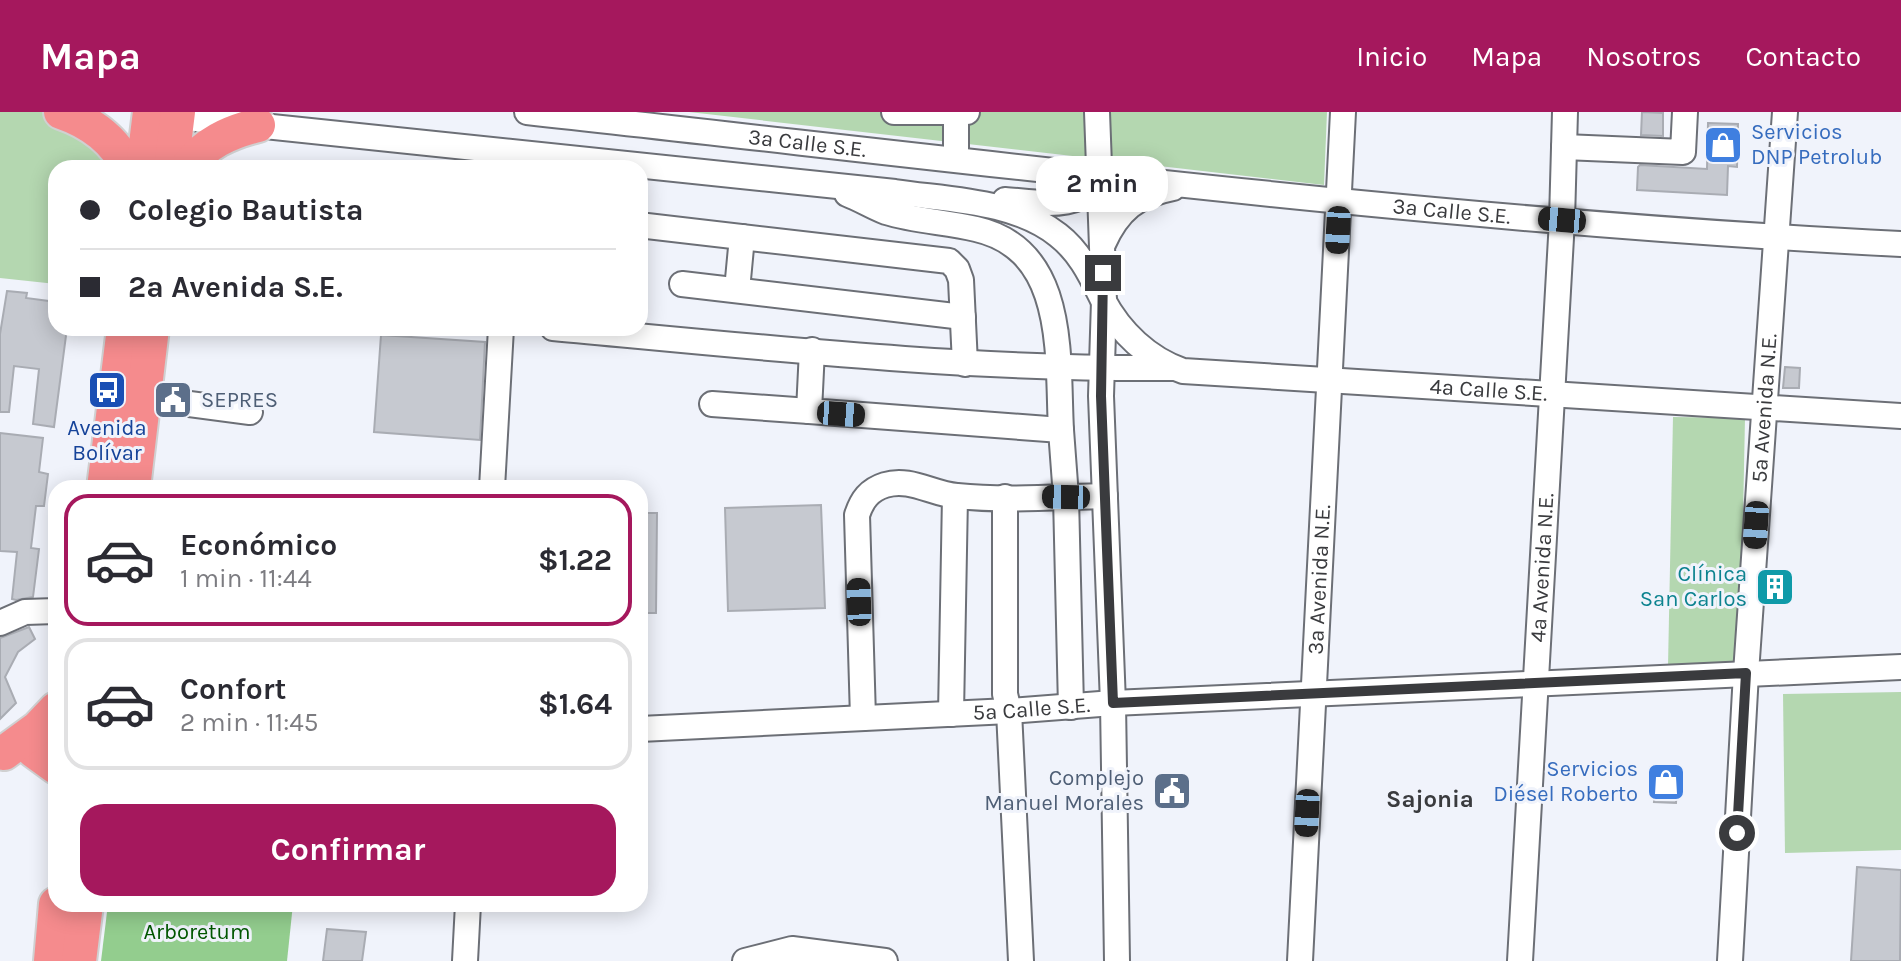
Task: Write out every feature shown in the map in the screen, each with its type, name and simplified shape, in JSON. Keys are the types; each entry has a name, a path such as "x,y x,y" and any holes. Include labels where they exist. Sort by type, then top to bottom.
{"highway":[{"path":"61,112 83,121 105,136 124,160"},
{"path":"145,160 156,113"},
{"path":"156,113 169,160"},
{"path":"193,160 214,142 258,125"},
{"path":"105,480 123,336"},
{"path":"134,480 151,336"},
{"path":"30,755 38,728 48,717"},
{"path":"51,961 55,912"},
{"path":"79,961 85,912"}],"street":[{"name":"3a Calle S.E.","path":"527,112 1339,200 1775,239 1901,244"},
{"path":"894,112 967,112"},
{"path":"956,112 956,159"},
{"path":"1097,112 1104,301 1102,369 1113,703 1117,961"},
{"name":"3a Avenida N.E.","path":"1300,961 1343,112"},
{"name":"4a Avenida N.E.","path":"1520,961 1562,220 1565,112"},
{"path":"1564,147 1683,152 1685,112"},
{"name":"5a Avenida N.E.","path":"1730,961 1746,673 1785,112"},
{"name":"3a Calle S.E.","path":"156,113 517,160"},
{"name":"3a Calle S.E.","path":"648,170 827,184 1004,209 1043,225 1070,246 1081,258 1104,301"},
{"path":"895,192 1058,203 1086,195 1093,190 1100,175"},
{"path":"827,184 886,212 996,235 1028,259 1045,286 1052,307 1058,367 1066,497 1071,707"},
{"path":"1102,245 1113,223 1133,201 1154,192 1199,185"},
{"path":"648,226 949,261 957,269 961,280 965,364"},
{"path":"737,290 742,237"},
{"path":"682,284 963,317"},
{"name":"4a Calle S.E.","path":"1104,301 1141,348 1176,368 1901,416"},
{"path":"492,480 501,336"},
{"path":"647,336 965,364 1102,369 1176,368"},
{"path":"809,411 812,350"},
{"path":"144,398 250,412"},
{"path":"712,404 1061,430"},
{"path":"863,718 857,515 872,490 903,482 955,496 1105,496"},
{"path":"951,714 955,496"},
{"path":"1005,497 1005,694 1009,711 1016,954"},
{"path":"0,623 25,612 48,611"},
{"name":"5a Calle S.E.","path":"648,729 1113,703 1901,667"},
{"path":"465,961 468,912"},
{"path":"745,961 792,949 885,961"}],"green space":[{"path":"0,112 61,112 118,160 48,160 48,283 0,278"},
{"path":"689,112 1327,112 1324,185"},
{"path":"1673,417 1745,418 1740,667 1668,666"},
{"path":"1901,692 1901,850 1785,853 1783,694"},
{"name":"Arboretum","path":"107,912 292,912 287,961 101,961"}],"building":[{"path":"1642,112 1663,113 1663,136 1641,135"},
{"path":"1708,123 1738,124 1737,167 1728,166 1727,195 1637,190 1640,165 1707,169"},
{"path":"7,291 27,293 26,298 48,301 48,336 66,336 54,427 33,424 39,369 14,366 9,412 0,412 0,334"},
{"path":"381,336 485,342 480,440 374,432"},
{"path":"1785,367 1800,368 1799,388 1783,388"},
{"path":"0,433 43,438 39,472 48,474 44,506 36,506 31,548 39,549 33,597 16,600 12,599 17,552 0,551"},
{"path":"821,505 825,608 728,611 725,508"},
{"path":"648,513 657,513 656,613 648,613"},
{"path":"29,627 35,639 18,652 5,677 16,703 0,719 0,638"},
{"name":"Servicios Diésel Roberto","path":"1657,768 1678,769 1676,803 1654,802"},
{"path":"1857,867 1901,870 1900,961 1851,961"},
{"path":"327,929 366,932 362,961 323,961"}],"place":[{"name":"Servicios DNP Petrolub","path":"1723,145"},
{"name":"Avenida Bolívar","path":"107,390"},
{"name":"SEPRES","path":"173,400"},
{"name":"Clínica San Carlos","path":"1775,587"},
{"name":"Servicios Diésel Roberto","path":"1666,782"},
{"name":"Complejo Manuel Morales","path":"1172,791"}],"district":[{"name":"Sajonia","path":"1430,799"}],"route":[{"path":"1103,273 1101,396 1113,703 1746,673 1737,833"}]}
